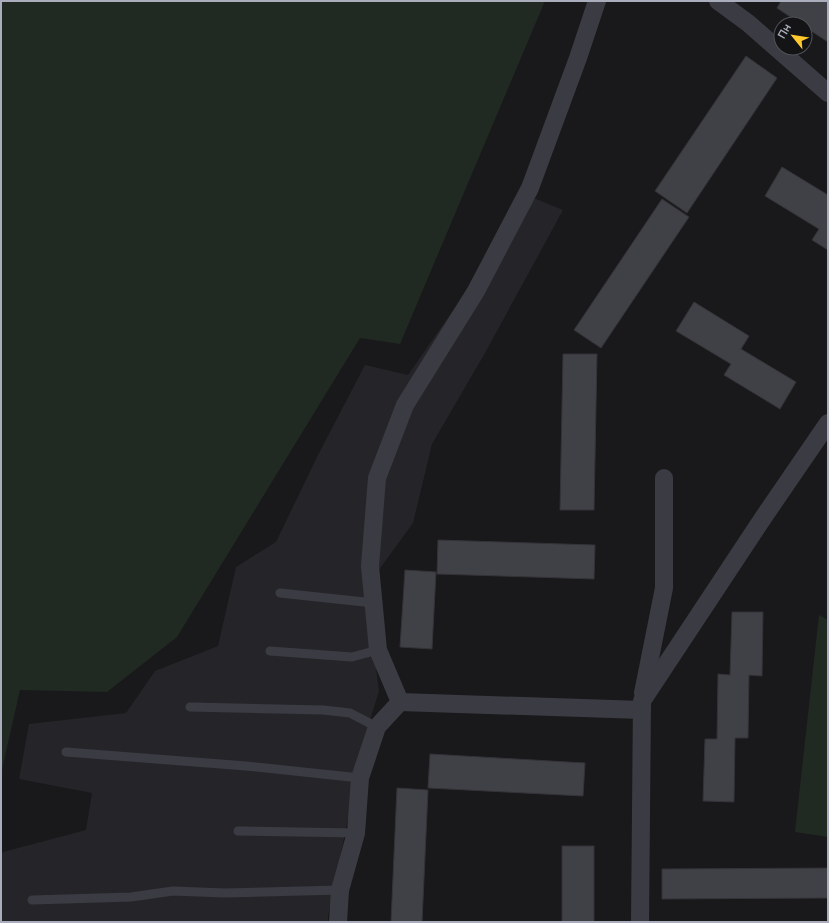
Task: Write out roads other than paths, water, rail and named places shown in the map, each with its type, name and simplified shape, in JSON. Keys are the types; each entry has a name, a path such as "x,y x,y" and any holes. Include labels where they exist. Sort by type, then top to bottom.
{"street":[{"path":"400,702 378,650 370,566 377,478 405,405 476,291 530,188 578,58 597,1"},
{"path":"718,1 748,23 828,92"},
{"path":"642,706 763,518 828,423"},
{"path":"640,922 642,706 664,588 664,478"},
{"path":"338,922 340,890 356,833 360,778 377,727 400,702 642,706"}],"lane":[{"path":"280,594 374,603"},
{"path":"270,651 352,657 378,650"},
{"path":"190,706 322,710 350,713 377,727"},
{"path":"66,752 246,766 360,778"},
{"path":"238,831 356,833"},
{"path":"32,900 131,897 173,891 225,893 340,890"}]}
